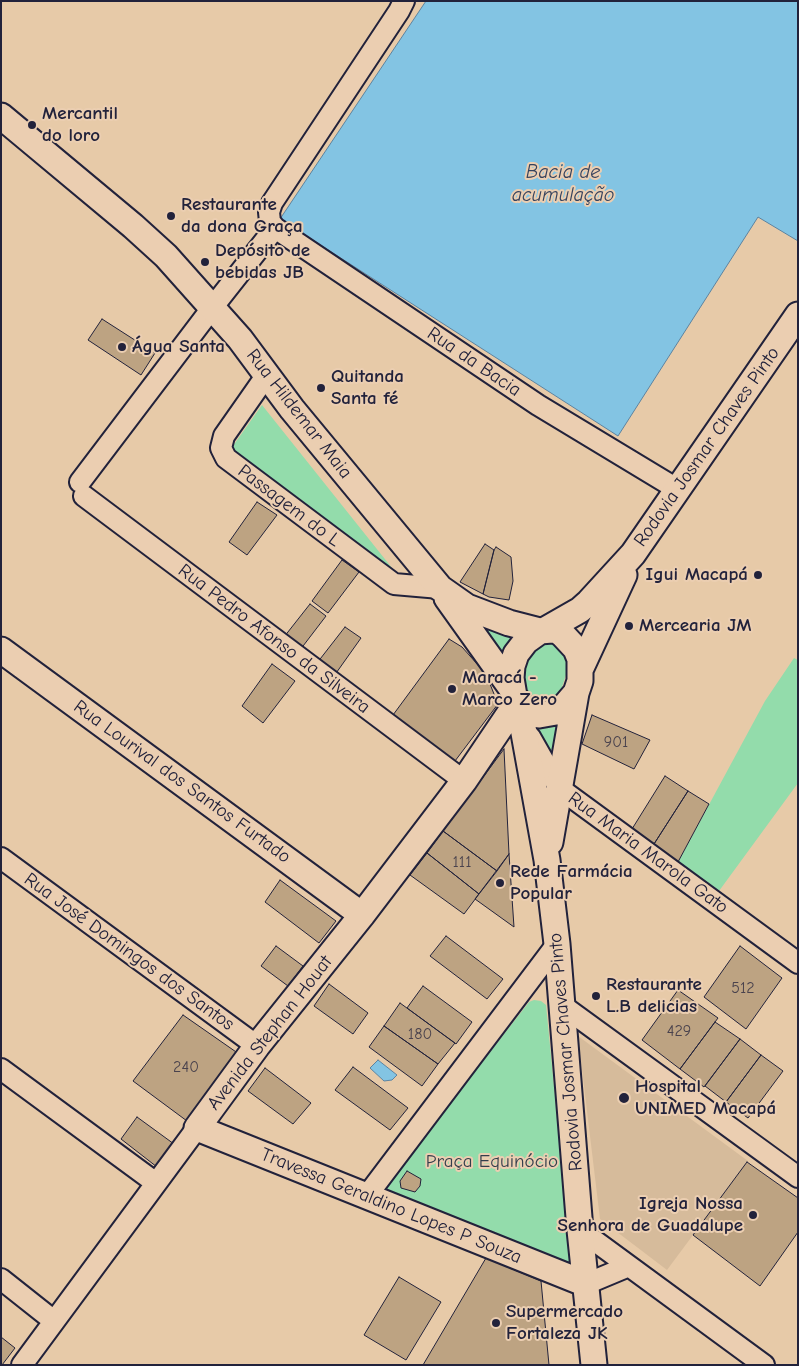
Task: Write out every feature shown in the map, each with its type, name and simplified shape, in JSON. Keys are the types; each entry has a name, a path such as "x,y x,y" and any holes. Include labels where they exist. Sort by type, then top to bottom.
{"main road":[{"name":"Rua Hildemar Maia","path":"1,116 133,226 166,256 240,339 266,376 440,588 467,606 509,623 542,631"},
{"name":"Rodovia Josmar Chaves Pinto","path":"542,631 580,610 633,554 798,315"},
{"name":"Rodovia Josmar Chaves Pinto","path":"547,860 578,682 633,554"},
{"path":"440,588 518,705 525,710 539,715 556,712 564,707 578,682 580,659 571,643 558,631 542,631 526,641 516,654 511,678 518,705"},
{"name":"Rua Lourival dos Santos Furtado","path":"1,650 362,915"},
{"name":"Rodovia Josmar Chaves Pinto","path":"518,705 547,860 557,944 580,1230 594,1365"},
{"name":"Avenida Stephan Houat","path":"197,1128 257,1046 362,915 464,781 518,705"},
{"name":"Travessa Geraldino Lopes P Souza","path":"197,1128 586,1284"}],"street":[{"path":"212,308 276,228 270,222 269,212 272,203 404,1"},
{"name":"Rua da Bacia","path":"276,228 538,406 677,489"},
{"name":"Rua Pedro Afonso da Silveira","path":"212,308 82,489 464,781"},
{"name":"Passagem do L","path":"266,376 224,436 221,448 226,458 394,584 440,588"},
{"name":"Rua Maria Marola Gato","path":"518,705 541,759 559,788 798,963"},
{"name":"Rua José Domingos dos Santos","path":"1,858 257,1046"},
{"path":"366,1196 557,944"},
{"path":"563,1006 798,1178"},
{"path":"1,1069 156,1183"},
{"name":"Avenida Stephan Houat","path":"22,1365 197,1128"},
{"path":"580,1230 764,1365"},
{"path":"586,1284 629,1266"},
{"path":"1,1279 54,1320"}],"shaded area":[{"name":"Hospital UNIMED Macapá","path":"578,1036 748,1161 667,1270 600,1219"}],"green space":[{"path":"262,405 404,583 230,450"},
{"path":"467,619 521,633 505,668"},
{"path":"555,640 566,652 567,672 559,696 546,706 538,705 526,693 522,675 525,662 538,642"},
{"path":"794,658 798,660 798,783 719,891 678,862 765,701"},
{"path":"531,720 566,725 555,775"},
{"name":"Praça Equinócio","path":"534,1000 541,1001 546,1005 571,1258 569,1263 563,1267 385,1190 387,1184 529,1002"}],"water":[{"name":"Bacia de acumulação","path":"426,1 798,1 798,241 758,217 618,436 280,219"},
{"path":"378,1060 397,1075 392,1080 384,1081 370,1068"}],"building":[{"name":"Água Santa","path":"102,319 155,353 141,375 88,340"},
{"path":"257,502 277,515 247,555 229,542"},
{"path":"485,544 494,550 483,594 460,582"},
{"path":"496,547 511,557 513,581 509,600 489,597 483,594"},
{"path":"342,560 359,572 328,613 312,601"},
{"path":"310,604 326,616 300,650 284,637"},
{"path":"345,627 361,638 334,676 317,663"},
{"name":"Maracá - Marco Zero","path":"449,639 462,647 486,674 498,704 455,761 393,715"},
{"path":"272,664 295,681 263,723 242,706"},
{"path":"592,715 650,740 634,769 582,744"},
{"path":"504,749 509,854 497,871 443,831"},
{"path":"665,776 688,791 654,844 632,829"},
{"path":"688,791 709,804 678,862 654,844"},
{"path":"443,831 497,871 479,894 427,853"},
{"path":"427,853 479,894 464,914 410,875"},
{"name":"Rede Farmácia Popular","path":"509,854 514,927 475,899"},
{"path":"280,880 336,921 319,943 265,902"},
{"path":"446,936 503,979 487,999 430,956"},
{"path":"276,946 303,966 288,986 261,966"},
{"path":"740,946 782,978 746,1029 704,997"},
{"path":"329,984 368,1013 353,1034 314,1006"},
{"path":"423,986 472,1022 456,1044 407,1008"},
{"path":"678,990 718,1018 680,1069 642,1040"},
{"path":"400,1003 455,1043 438,1064 384,1026"},
{"path":"183,1015 239,1054 187,1121 133,1081"},
{"path":"715,1022 740,1039 704,1087 680,1069"},
{"path":"384,1026 438,1064 422,1086 369,1047"},
{"path":"740,1039 761,1055 726,1102 705,1086"},
{"path":"761,1055 783,1071 748,1118 726,1102"},
{"path":"353,1067 408,1108 390,1130 335,1090"},
{"path":"265,1068 311,1103 293,1124 248,1091"},
{"path":"137,1117 174,1144 157,1167 121,1139"},
{"name":"Igreja Nossa Senhora de Guadalupe","path":"747,1162 798,1198 798,1232 760,1286 693,1235"},
{"path":"407,1171 421,1179 420,1186 415,1192 401,1188 400,1181"},
{"name":"Supermercado Fortaleza JK","path":"486,1258 541,1281 549,1365 423,1365"},
{"path":"399,1277 441,1302 406,1360 364,1335"},
{"path":"1,1337 15,1348 2,1365 1,1365"}],"place":[{"name":"Mercantil do loro","path":"32,125"},
{"name":"Restaurante da dona Graça","path":"171,216"},
{"name":"Depósito de bebidas JB","path":"205,262"},
{"name":"Água Santa","path":"122,347"},
{"name":"Quitanda Santa fé","path":"321,388"},
{"name":"Igui Macapá","path":"758,575"},
{"name":"Mercearia JM","path":"629,626"},
{"name":"Maracá - Marco Zero","path":"452,689"},
{"name":"Rede Farmácia Popular","path":"500,883"},
{"name":"Restaurante L.B delicias","path":"596,996"},
{"name":"Hospital UNIMED Macapá","path":"624,1098"},
{"name":"Igreja Nossa Senhora de Guadalupe","path":"753,1215"},
{"name":"Supermercado Fortaleza JK","path":"496,1323"}]}
